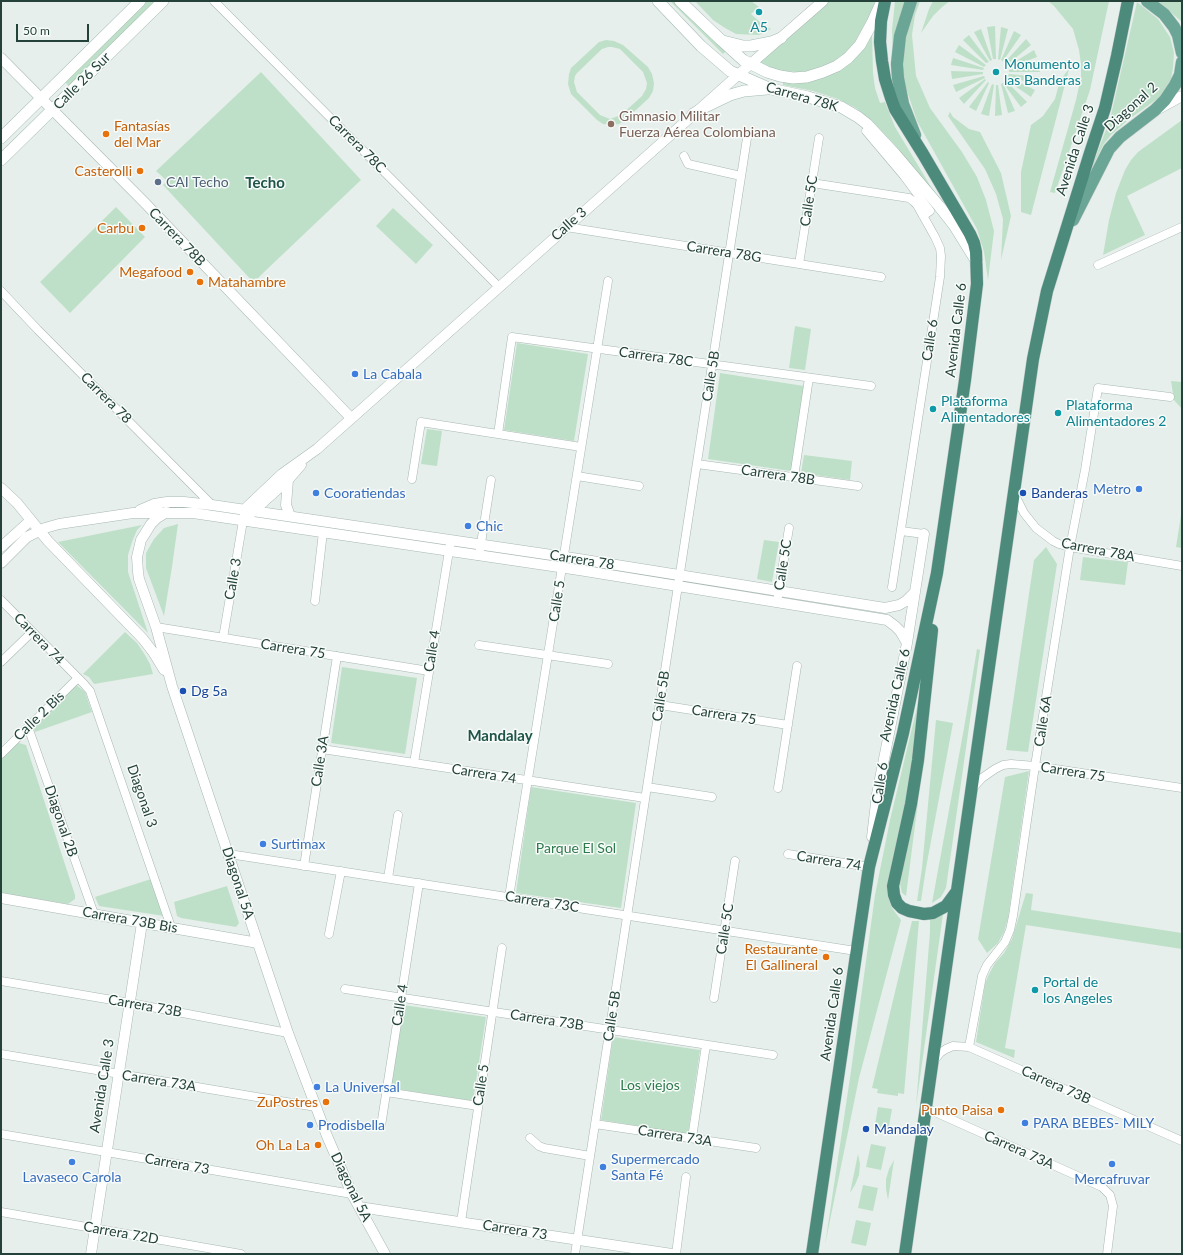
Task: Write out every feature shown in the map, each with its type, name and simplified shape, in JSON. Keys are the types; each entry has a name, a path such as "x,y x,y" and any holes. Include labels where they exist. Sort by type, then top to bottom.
{"highway":[{"path":"885,1 881,21 880,42 885,79 895,109 923,154"},
{"name":"Avenida Calle 3","path":"1064,237 1105,108 1128,1"},
{"name":"Avenida Calle 6","path":"812,1254 869,867 903,733 937,573 977,296 977,263 974,243 923,154"},
{"path":"905,1254 1033,359 1047,291 1064,237"},
{"path":"937,573 927,684 918,760 911,804 893,886 897,903 902,908 918,914 933,912 946,906 958,890"}],"main road":[{"name":"Calle 26 Sur","path":"1,138 140,1"},
{"name":"Calle 26 Sur","path":"1,160 163,1"},
{"name":"Carrera 78K","path":"658,1 715,59 730,71 771,89 808,97 841,107 867,124 949,218 977,263"},
{"name":"Carrera 78K","path":"680,1 743,60 767,72 793,78 807,77 824,72 837,66 848,58 860,45 882,1"},
{"path":"911,1 900,36 897,64 898,78 903,104 923,154"},
{"path":"1150,3 1182,29"},
{"path":"1164,14 1178,35 1182,53"},
{"path":"721,40 743,46 751,46 771,42 781,38"},
{"name":"Diagonal 2","path":"1064,237 1109,149 1120,137 1155,110 1165,100 1180,75 1182,62"},
{"path":"693,114 705,106 730,95 751,90 771,89"}],"street":[{"name":"Carrera 78C","path":"214,1 499,287"},
{"name":"Calle 3","path":"223,638 243,520 249,510 282,474 317,448 352,418 693,114 823,1"},
{"name":"Carrera 78B","path":"1,58 151,209 352,418"},
{"path":"1155,110 1182,96"},
{"path":"832,104 855,120 871,136 904,176 930,211 923,216"},
{"name":"Calle 5B","path":"575,1254 747,138"},
{"name":"Calle 5C","path":"799,264 819,138"},
{"path":"684,156 688,164 742,176"},
{"name":"Calle 6","path":"812,183 909,198 913,201 923,216 938,242 941,256 941,266 892,587"},
{"name":"Carrera 78G","path":"566,227 882,277"},
{"path":"1098,265 1182,227"},
{"name":"Calle 5","path":"509,897 608,280"},
{"name":"Carrera 78","path":"1,291 212,505"},
{"name":"Carrera 78C","path":"498,434 512,336 871,386"},
{"path":"794,477 809,378"},
{"name":"Calle 6A","path":"969,1047 982,976 986,965 1005,942 1010,930 1070,547 1085,470 1098,388 1170,398"},
{"path":"412,479 421,422 581,447"},
{"name":"Calle 3","path":"249,510 288,480 317,448"},
{"name":"Carrera 78B","path":"697,464 858,486"},
{"path":"577,476 639,486"},
{"path":"288,480 286,505 290,516"},
{"path":"479,556 491,480"},
{"path":"1,488 16,503 48,541 148,644 172,686"},
{"name":"Carrera 78A","path":"1014,492 1024,513 1036,528 1052,541 1070,547 1182,566"},
{"name":"Carrera 78","path":"132,513 154,504 168,502 212,505 481,544 885,608 899,605 906,601 915,592"},
{"name":"Diagonal 5A","path":"168,512 151,524 141,540 137,551 138,572 156,627 172,686 288,1033 327,1136 352,1194 384,1254"},
{"path":"1,563 27,538 39,530 60,524 132,513"},
{"name":"Carrera 78","path":"132,513 193,513 243,520 678,586 887,620 900,631 907,643"},
{"path":"1,547 31,520"},
{"name":"Calle 5C","path":"777,602 789,528"},
{"path":"901,531 924,534"},
{"path":"315,602 323,532"},
{"name":"Calle 6","path":"869,867 877,794 907,643 924,534"},
{"name":"Calle 4","path":"414,763 450,540"},
{"name":"Carrera 74","path":"1,600 78,678"},
{"name":"Carrera 75","path":"156,627 429,671"},
{"path":"1,662 32,632"},
{"path":"479,645 608,664"},
{"name":"Calle 3A","path":"304,866 337,656"},
{"path":"778,788 797,666"},
{"name":"Calle 2 Bis","path":"1,754 78,678"},
{"name":"Diagonal 3","path":"78,678 90,691 93,699 171,928"},
{"name":"Carrera 75","path":"660,705 788,725"},
{"name":"Diagonal 2B","path":"28,727 94,914"},
{"name":"Carrera 74","path":"322,749 646,798"},
{"name":"Carrera 75","path":"972,789 988,773 1003,765 1011,764 1035,766 1182,788"},
{"path":"647,787 712,797"},
{"path":"388,878 398,815"},
{"name":"Carrera 73C","path":"228,854 856,951"},
{"name":"Carrera 74","path":"788,854 869,867"},
{"name":"Calle 5C","path":"714,998 735,860"},
{"path":"329,934 341,871"},
{"name":"Calle 4","path":"381,1126 419,883"},
{"name":"Carrera 73B Bis","path":"1,898 258,943"},
{"name":"Avenida Calle 3","path":"91,1254 142,923"},
{"name":"Calle 5","path":"461,1222 502,948"},
{"name":"Carrera 73B","path":"1,981 130,1003 288,1033"},
{"name":"Carrera 73B","path":"345,989 773,1055"},
{"path":"692,1138 706,1045"},
{"name":"Carrera 73B","path":"933,1063 940,1053 946,1049 953,1046 969,1047 1182,1141"},
{"name":"Carrera 73A","path":"1,1054 316,1107"},
{"path":"386,1092 478,1106"},
{"name":"Carrera 73A","path":"926,1108 1102,1187 1110,1195 1113,1206 1107,1254"},
{"name":"Carrera 73A","path":"595,1124 756,1148"},
{"name":"Carrera 73","path":"1,1134 352,1194"},
{"path":"530,1138 539,1146 544,1148 590,1156"},
{"path":"676,1254 686,1177"},
{"name":"Carrera 73","path":"359,1207 672,1254"},
{"name":"Carrera 72D","path":"1,1212 241,1254"}],"green space":[{"path":"147,1 157,1 70,87 65,82"},
{"path":"670,1 677,1 726,51 723,54"},
{"path":"695,1 751,1 759,7 751,14 771,29 759,35 736,34 713,20"},
{"path":"828,1 876,1 861,35 850,50 837,61 813,71 783,71 769,68 758,63"},
{"path":"895,1 906,1 901,14 893,50 893,61 892,30"},
{"path":"916,1 920,1 915,15 912,35 916,76 930,108 962,152 977,177 986,200 994,231 988,280 984,252 977,229 917,121 904,82 903,51 908,24"},
{"path":"933,1 950,1 933,16 921,33 929,9"},
{"path":"1048,1 1109,1 1090,90 1055,193 1050,192 1076,100 1081,77 1081,64 1073,29"},
{"path":"1158,1 1182,1 1182,22"},
{"path":"1137,2 1158,19 1170,37 1174,53 1171,79 1167,89 1160,97 1128,120 1111,135 1103,145 1088,177 1110,119"},
{"path":"995,26 996,59 993,59 987,27"},
{"path":"1001,27 1008,29 1000,60 998,59"},
{"path":"981,29 992,60 990,61 974,32"},
{"path":"1014,31 1021,35 1003,61 1001,60"},
{"path":"872,32 873,73 875,88 880,103 885,102 895,127 940,202 894,144 874,123 856,108 838,99 813,91 783,85 783,81 810,82"},
{"path":"969,35 989,62 986,63 963,40"},
{"path":"1026,39 1031,45 1007,65 1005,62"},
{"path":"606,40 614,41 623,45 648,67 652,74 654,83 653,91 649,98 619,124 603,124 597,120 571,94 568,84 571,68 599,42","holes":["612,47 620,49 643,72 647,83 646,89 642,96 621,115 610,119 600,115 577,92 574,82 577,73 602,49"]},
{"path":"959,45 986,65 984,67 955,52"},
{"path":"1034,50 1037,57 1008,68 1008,66"},
{"path":"953,58 984,68 983,70 951,65"},
{"path":"1039,63 1040,72 1009,72 1009,70"},
{"path":"1069,69 1031,215 1021,212 1021,172 1031,125 1043,116 1055,99 1060,80"},
{"path":"951,71 983,72 983,74 952,79"},
{"path":"261,72 361,180 254,283 163,185 167,181 156,171"},
{"path":"1009,74 1039,77 1037,85 1008,76"},
{"path":"984,76 985,78 956,92 953,85"},
{"path":"1008,77 1035,90 1031,97 1006,80"},
{"path":"985,79 986,80 964,104 959,98"},
{"path":"1006,81 1027,102 1021,107 1003,83"},
{"path":"988,82 989,83 976,111 969,107"},
{"path":"1003,83 1015,111 1008,113 1001,84"},
{"path":"992,84 994,85 989,116 981,114"},
{"path":"996,85 998,85 1002,115 995,116"},
{"path":"950,112 953,117 969,129 980,132 1001,173 1011,216 1001,260 1003,219 996,194 985,169 948,116"},
{"path":"1182,120 1182,168 1127,196 1145,235 1103,255 1109,220 1116,193 1125,170 1138,152"},
{"path":"116,207 145,237 70,313 40,282"},
{"path":"393,208 433,245 416,264 376,226"},
{"path":"795,326 811,329 805,370 789,368"},
{"path":"517,343 588,354 574,441 504,430"},
{"path":"720,373 804,386 791,471 708,459"},
{"path":"1171,381 1182,382 1182,409 1174,400"},
{"path":"427,429 442,431 437,466 421,464"},
{"path":"804,455 852,461 850,480 801,473"},
{"path":"1182,509 1182,548 1176,547"},
{"path":"178,524 164,616 146,568 146,553 154,539 164,528"},
{"path":"142,525 137,530 128,555 128,572 148,633 58,542"},
{"path":"764,540 779,542 772,582 757,579"},
{"path":"1046,547 1057,564 1028,752 1006,750 1034,560"},
{"path":"1083,557 1128,562 1125,585 1080,580"},
{"path":"125,632 137,643 145,655 153,674 94,684 89,677 83,674"},
{"path":"977,649 980,650 946,888 941,897 932,903 964,728"},
{"path":"342,667 417,678 405,754 331,743"},
{"path":"923,682 908,788 888,890 888,897 892,908 901,920 859,1078 825,1245 875,895 890,820"},
{"path":"75,684 85,692 92,712 35,732 33,726"},
{"path":"936,720 953,723 921,901 917,901 922,868"},
{"path":"19,743 26,745 75,895 75,899 68,904 1,893 1,759 16,744"},
{"path":"1029,771 1008,918 1004,932 998,943 987,953 978,939 1005,777"},
{"name":"Parque El Sol","path":"531,787 636,803 621,908 516,893"},
{"path":"916,802 918,802 906,896 902,893 900,884"},
{"path":"151,879 164,916 99,906 95,897"},
{"path":"227,886 239,923 236,927 181,918 177,916 174,902"},
{"path":"1026,893 1033,894 1031,910 1182,933 1182,949 1026,925 1005,1048 1015,1050 1014,1058 976,1042 985,984 995,963 1004,953 1012,939"},
{"path":"943,914 916,1106 930,918"},
{"path":"912,921 919,921 904,1094 898,1093 898,1096 877,1093 878,1089 872,1088"},
{"path":"403,1005 486,1017 473,1101 390,1088"},
{"name":"Los viejos","path":"613,1037 700,1050 688,1134 601,1120"},
{"path":"878,1107 892,1109 888,1132 874,1130"},
{"path":"871,1144 886,1147 881,1170 866,1167"},
{"path":"858,1154 860,1164 859,1175 850,1193"},
{"path":"894,1160 888,1200 886,1179"},
{"path":"863,1185 878,1188 873,1211 858,1208"},
{"path":"856,1220 871,1223 866,1246 851,1243"}],"place":[{"name":"A5","path":"759,12"},
{"name":"Monumento a las Banderas","path":"996,72"},
{"name":"Gimnasio Militar Fuerza Aérea Colombiana","path":"611,124"},
{"name":"Fantasías del Mar","path":"106,134"},
{"name":"Casterolli","path":"140,171"},
{"name":"CAI Techo","path":"158,182"},
{"name":"Carbu","path":"142,228"},
{"name":"Megafood","path":"190,272"},
{"name":"Matahambre","path":"200,282"},
{"name":"La Cabala","path":"355,374"},
{"name":"Plataforma Alimentadores","path":"933,409"},
{"name":"Plataforma Alimentadores 2","path":"1058,413"},
{"name":"Metro","path":"1139,489"},
{"name":"Cooratiendas","path":"316,493"},
{"name":"Banderas","path":"1023,493"},
{"name":"Chic","path":"468,526"},
{"name":"Dg 5a","path":"183,691"},
{"name":"Surtimax","path":"263,844"},
{"name":"Restaurante El Gallineral","path":"826,957"},
{"name":"Portal de los Angeles","path":"1035,990"},
{"name":"La Universal","path":"317,1087"},
{"name":"ZuPostres","path":"326,1102"},
{"name":"Punto Paisa","path":"1001,1110"},
{"name":"PARA BEBES- MILY","path":"1025,1123"},
{"name":"Prodisbella","path":"310,1125"},
{"name":"Mandalay","path":"866,1129"},
{"name":"Oh La La","path":"318,1145"},
{"name":"Lavaseco Carola","path":"72,1162"},
{"name":"Mercafruvar","path":"1112,1164"},
{"name":"Supermercado Santa Fé","path":"603,1167"}],"district":[{"name":"Techo","path":"265,183"},
{"name":"Mandalay","path":"500,736"}]}
